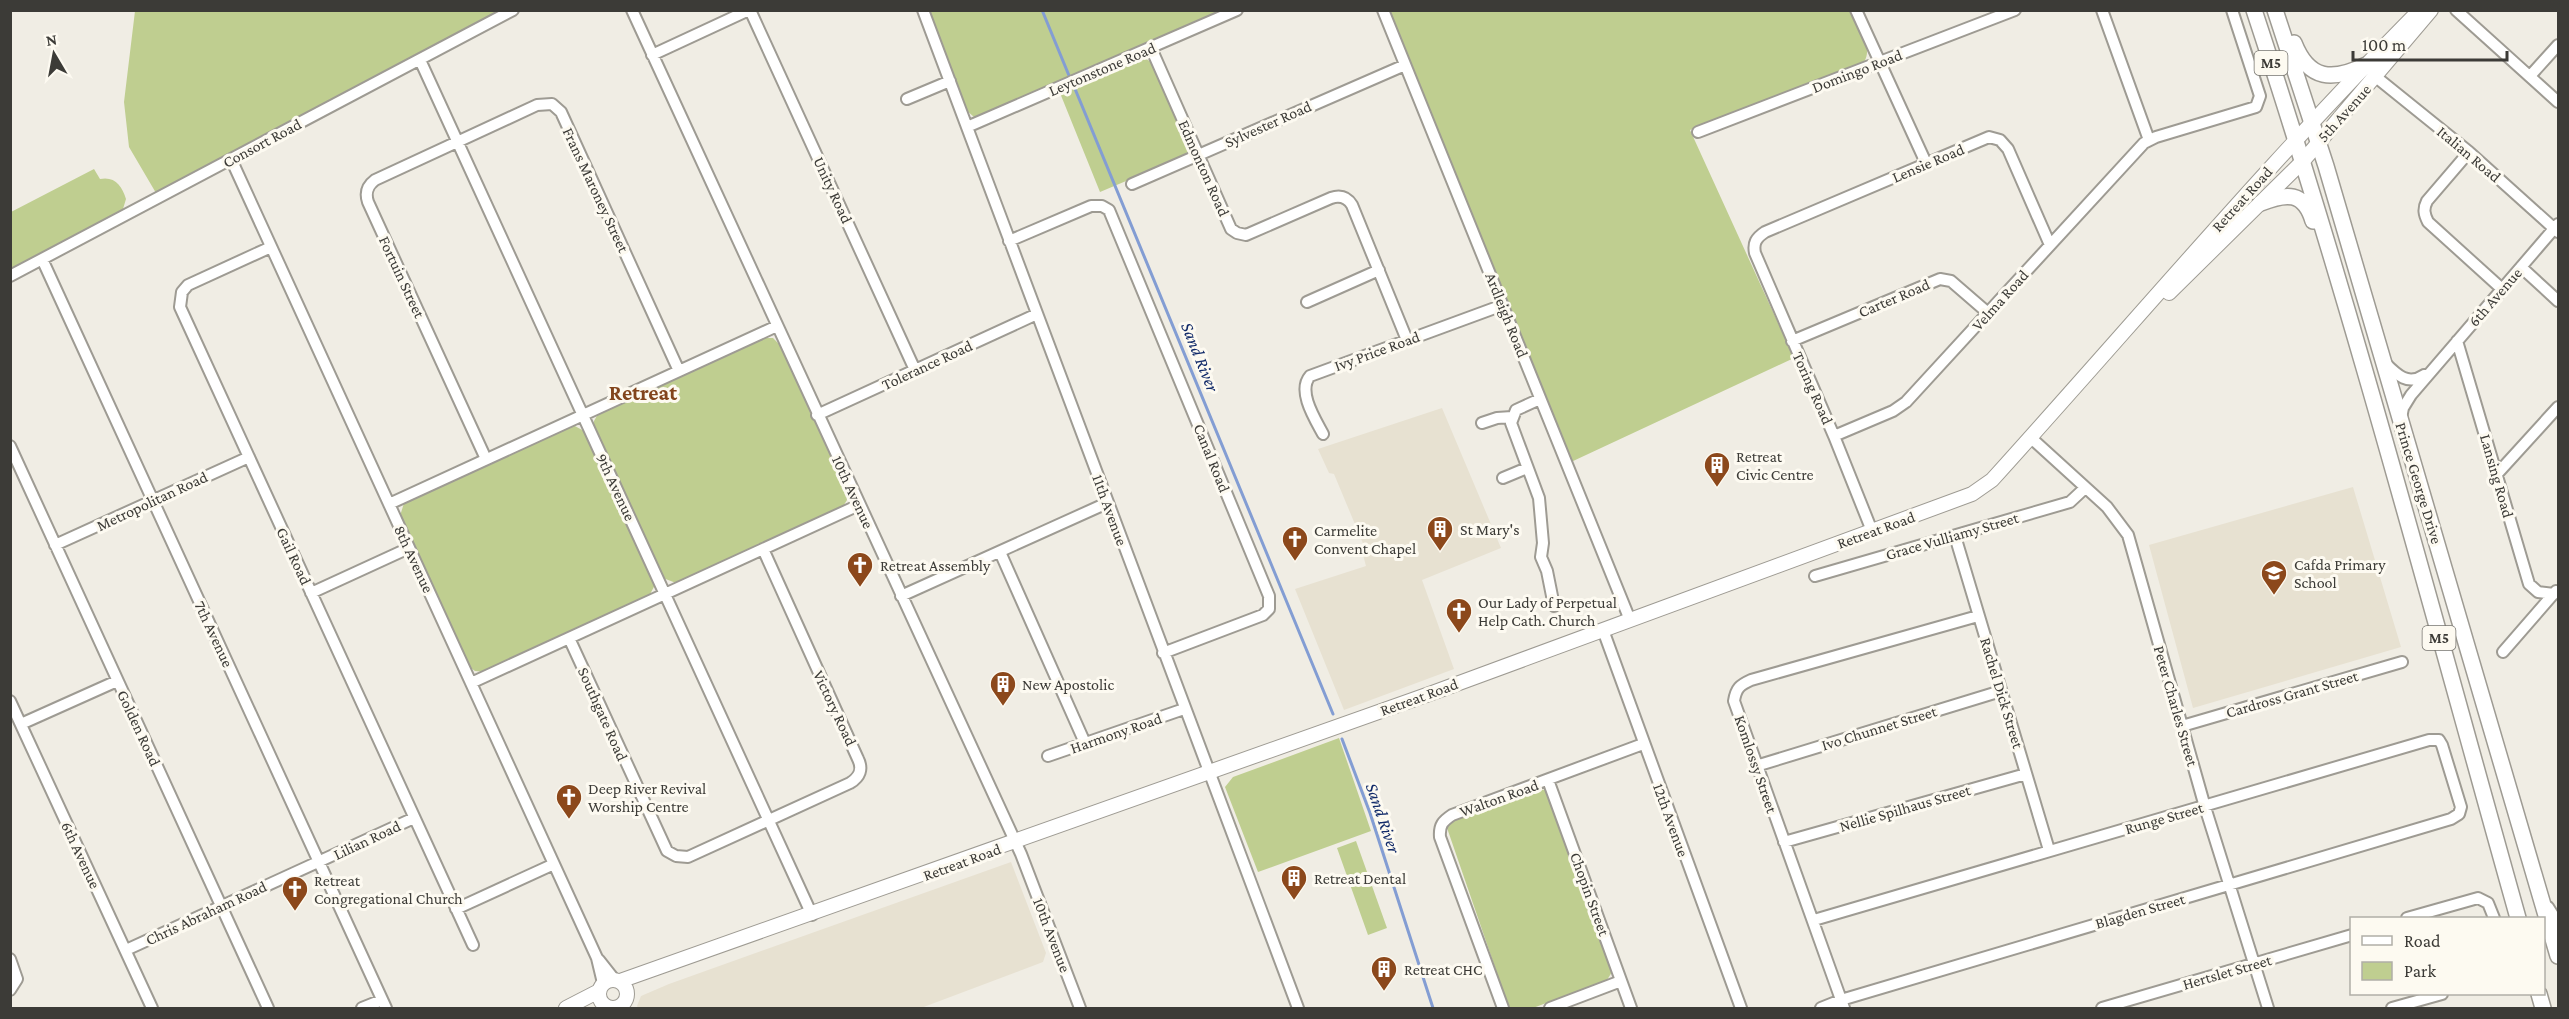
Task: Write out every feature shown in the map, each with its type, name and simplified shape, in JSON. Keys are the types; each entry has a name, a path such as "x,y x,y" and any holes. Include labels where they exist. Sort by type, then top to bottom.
{"main road":[{"name":"Prince George Drive","path":"2254,10 2303,161 2353,331 2518,917"},
{"name":"Prince George Drive","path":"2277,10 2319,142 2559,956"},
{"path":"2277,10 2302,59 2318,73 2338,76 2366,65"},
{"name":"5th Avenue","path":"2296,139 2420,10"},
{"name":"5th Avenue","path":"2303,161 2431,10"},
{"name":"Retreat Road","path":"566,1008 614,997 666,966 1015,843 1603,630 1978,490 1992,480 2296,139"},
{"name":"Retreat Road","path":"2117,342 2303,161"},
{"path":"2261,203 2289,195 2297,198 2309,209 2328,267 2353,331"},
{"path":"574,1008 614,997"}],"street":[{"name":"Consort Road","path":"10,276 513,10"},
{"name":"10th Avenue","path":"632,10 1015,843 1080,1008"},
{"path":"652,55 749,10"},
{"name":"Unity Road","path":"749,10 915,370"},
{"name":"11th Avenue","path":"923,10 1184,710 1298,1008"},
{"name":"Leytonstone Road","path":"967,127 1237,10"},
{"name":"Ardleigh Road","path":"1383,10 1630,620"},
{"path":"1856,10 1926,163"},
{"name":"Domingo Road","path":"1698,132 2015,10"},
{"path":"2102,10 2149,140"},
{"name":"Velma Road","path":"1834,436 1900,407 2139,147 2149,140 2250,110 2259,102 2258,90 2232,10"},
{"path":"2456,10 2559,102"},
{"path":"2530,76 2559,45"},
{"name":"Edmonton Road","path":"1151,48 1230,225 1237,233 1250,234 1331,198 1344,198 1352,205 1407,340"},
{"name":"9th Avenue","path":"420,60 812,915"},
{"name":"Sylvester Road","path":"1132,184 1405,64"},
{"name":"Italian Road","path":"2376,77 2469,152 2557,228"},
{"path":"908,99 950,81"},
{"name":"Frans Maroney Street","path":"459,142 542,103 552,104 558,109 679,371"},
{"name":"Lensie Road","path":"1754,245 1758,237 1765,232 1989,137 2000,140 2008,149 2050,245"},
{"name":"Fortuin Street","path":"459,142 375,180 368,187 366,196 486,459"},
{"path":"2469,152 2427,201 2425,217 2502,288"},
{"name":"8th Avenue","path":"231,159 614,997"},
{"name":"Canal Road","path":"1009,241 1091,206 1102,206 1111,214 1270,600 1269,609 1263,615 1163,653"},
{"name":"6th Avenue","path":"2401,420 2407,400 2502,288 2557,228"},
{"name":"Toring Road","path":"1754,245 1755,253 1834,436 1872,531"},
{"name":"Gail Road","path":"271,248 188,285 182,292 180,302 473,945"},
{"name":"7th Avenue","path":"42,259 383,1004"},
{"path":"2522,267 2559,301"},
{"path":"1307,302 1379,270"},
{"name":"Carter Road","path":"1792,341 1940,279 1951,281 1988,313"},
{"name":"Ivy Price Road","path":"1323,434 1305,391 1307,380 1314,374 1503,305"},
{"name":"Tolerance Road","path":"818,415 1037,314"},
{"path":"388,504 777,326"},
{"name":"Lansing Road","path":"2457,341 2529,584 2538,592 2556,591"},
{"path":"2382,361 2395,374 2407,380 2417,380 2432,370"},
{"path":"1540,399 1519,408 1512,417 1511,423 1539,498 1543,543 1541,557 1547,571 1554,606"},
{"path":"2497,474 2559,407"},
{"path":"1482,423 1497,417 1512,417"},
{"name":"Peter Charles Street","path":"2030,437 2116,516 2128,535 2205,807 2268,1008"},
{"name":"Golden Road","path":"10,446 268,1008"},
{"name":"Metropolitan Road","path":"56,545 249,457"},
{"path":"1503,478 1527,468"},
{"name":"Grace Vulliamy Street","path":"1815,576 2070,502 2085,488"},
{"path":"901,596 1107,503"},
{"path":"471,683 859,505"},
{"name":"Rachel Dick Street","path":"1955,536 2049,850"},
{"path":"311,593 409,548"},
{"name":"Victory Road","path":"762,549 861,768 854,781 769,820"},
{"path":"1000,552 1084,743"},
{"path":"2502,652 2556,591"},
{"name":"Komlossy Street","path":"1843,1004 1756,766 1734,701 1735,692 1741,685 1751,680 1978,616"},
{"name":"12th Avenue","path":"1603,630 1741,1008"},
{"name":"Southgate Road","path":"569,638 667,851 676,856 688,856 769,820"},
{"name":"Cardross Grant Street","path":"2182,726 2402,662"},
{"path":"21,724 117,681"},
{"name":"Ivo Chunnet Street","path":"1756,766 2001,691"},
{"name":"6th Avenue","path":"10,701 152,1008"},
{"name":"Harmony Road","path":"1048,756 1184,710"},
{"name":"Runge Street","path":"1814,920 2434,739 2442,745 2459,798 2461,807 2459,814"},
{"name":"Walton Road","path":"1503,1008 1440,837 1439,829 1443,820 1643,744"},
{"name":"Nellie Spilhaus Street","path":"1784,842 2026,774"},
{"name":"Chopin Street","path":"1548,780 1631,1008"},
{"name":"Blagden Street","path":"1821,1008 1843,1004 2451,819 2459,814"},
{"name":"Lilian Road","path":"319,862 414,818"},
{"name":"Chris Abraham Road","path":"126,950 319,862"},
{"path":"456,909 554,864"},
{"path":"2541,896 2559,923"},
{"path":"2411,917 2478,898 2488,903 2494,917"},
{"name":"Hertslet Street","path":"2102,1008 2350,936"},
{"path":"10,959 17,979 10,990"},
{"path":"1550,1008 1621,981"},
{"path":"2392,1008 2435,995"},
{"path":"362,1008 383,1004"}],"shaded area":[{"path":"1442,408 1501,548 1422,580 1454,669 1344,710 1295,589 1366,566 1363,555 1367,553 1334,474 1329,473 1318,449"},
{"name":"Cafda Primary School","path":"2353,487 2401,647 2193,708 2149,545"},
{"path":"1011,862 1046,953 1043,962 921,1008 638,1008 637,1006 641,996 669,984"}],"green space":[{"path":"135,11 503,11 156,193 129,147 124,102"},
{"path":"929,11 1225,11 974,117 966,110"},
{"path":"1388,11 1850,11 1866,43 1867,56 1864,62 1690,130 1794,358 1571,462"},
{"path":"1138,59 1146,59 1153,63 1189,150 1183,157 1100,192 1060,93"},
{"path":"94,169 100,179 110,179 120,186 126,199 123,209 11,270 11,212"},
{"path":"762,338 773,338 779,344 848,492 847,500 842,508 676,583 663,578 594,429 594,421 599,412"},
{"path":"573,425 584,431 655,585 649,596 485,672 475,671 468,666 400,516 404,503"},
{"path":"1339,738 1371,831 1258,872 1225,787 1233,777"},
{"path":"1535,789 1545,790 1548,794 1612,972 1607,980 1533,1008 1509,1008 1446,825 1450,820"},
{"path":"1356,841 1387,928 1368,935 1337,848"}],"waterway":[{"name":"Sand River","path":"1042,10 1070,78"},
{"name":"Sand River","path":"1073,84 1333,714"},
{"name":"Sand River","path":"1342,739 1370,813 1433,1008"}],"place":[{"name":"Retreat Civic Centre","path":"1717,488"},
{"name":"St Mary's","path":"1440,552"},
{"name":"Carmelite Convent Chapel","path":"1295,562"},
{"name":"Retreat Assembly","path":"860,588"},
{"name":"Cafda Primary School","path":"2274,596"},
{"name":"Our Lady of Perpetual Help Cath. Church","path":"1459,634"},
{"name":"New Apostolic","path":"1003,707"},
{"name":"Deep River Revival Worship Centre","path":"569,820"},
{"name":"Retreat Dental","path":"1294,901"},
{"name":"Retreat Congregational Church","path":"295,912"},
{"name":"Retreat CHC","path":"1384,992"}],"district":[{"name":"Retreat","path":"643,392"}]}
